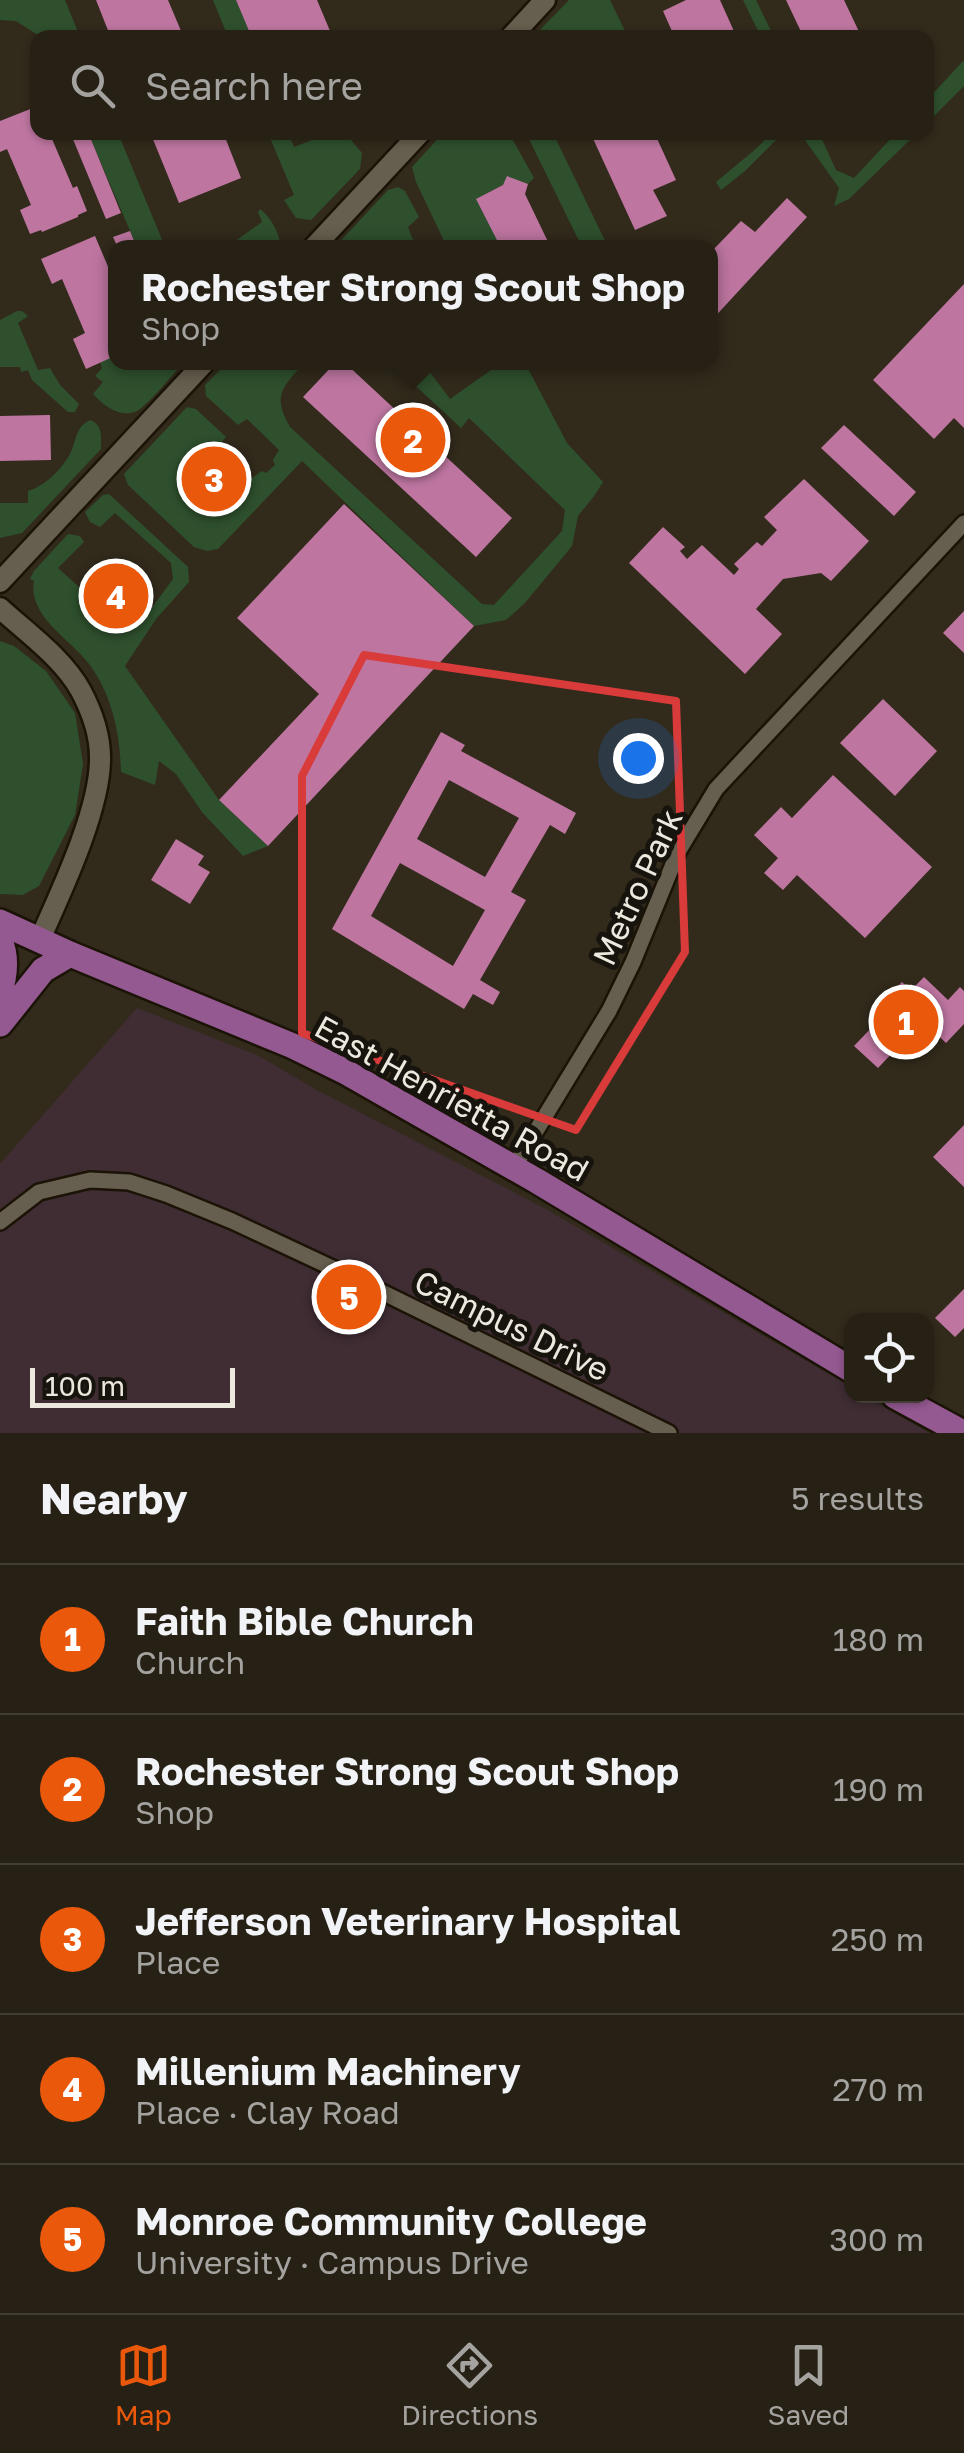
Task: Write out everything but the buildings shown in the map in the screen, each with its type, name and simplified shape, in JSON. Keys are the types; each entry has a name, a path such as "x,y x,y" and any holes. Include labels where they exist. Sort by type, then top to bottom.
{"main road":[{"name":"East Henrietta Road","path":"0,922 344,1071 514,1167 844,1365"},
{"path":"0,941 5,968 0,991"},
{"path":"0,1024 43,970 70,954"},
{"path":"908,1403 963,1433"}],"street":[{"path":"517,30 545,0"},
{"path":"320,240 414,140"},
{"path":"0,582 198,370"},
{"name":"Metro Park","path":"514,1167 609,1011 678,852 716,789 964,523"},
{"path":"0,608 65,668 81,690 98,737 101,760 92,810 40,939"},
{"name":"Campus Drive","path":"0,1222 39,1192 90,1180 128,1182 232,1221 669,1433"}],"highlighted area":[{"path":"364,655 676,701 685,952 576,1130 302,1033 302,776"}],"shaded area":[{"path":"137,1008 259,1056 544,1208 844,1383 844,1403 877,1403 929,1433 0,1433 0,1164"}],"green space":[{"path":"0,0 65,0 77,30 30,30 16,21 0,20"},
{"path":"213,0 236,0 249,30 225,30"},
{"path":"569,0 610,0 625,30 540,30"},
{"path":"743,0 756,0 771,30 758,30"},
{"path":"964,60 964,86 934,116 934,92"},
{"path":"91,140 121,140 162,240 134,240"},
{"path":"271,140 291,140 294,147 312,140 351,140 362,153 360,169 311,220 296,218 284,200 294,195"},
{"path":"437,140 513,140 534,178 528,184 507,177 503,185 477,199 498,240 444,240 412,167"},
{"path":"529,140 556,140 605,240 579,240"},
{"path":"764,140 776,140 721,190 716,182"},
{"path":"805,140 822,140 836,170 854,178 889,140 910,140 849,199 834,206 839,188"},
{"path":"398,187 405,191 419,217 408,227 414,240 342,240 388,190"},
{"path":"260,209 267,216 279,240 237,240 262,222"},
{"path":"17,311 28,316 18,323 38,370 50,368 79,404 75,412 68,412 32,380 28,370 0,367 0,320"},
{"path":"108,359 108,370 177,370 141,408 124,413 93,394 103,382 95,376 102,368 100,362"},
{"path":"220,370 298,370 281,399 290,427 482,604 494,605 562,531 565,510 469,418 461,428 399,370 428,370 450,399 491,370 529,370 567,443 603,482 578,516 572,546 525,603 506,620 474,626 302,461 218,549 194,547 128,485 124,474 187,407 196,409 226,437 183,487 210,512 246,474 252,478 275,465 273,460 279,450 247,419 238,425 206,396 205,385"},
{"path":"90,420 99,428 101,449 22,533 0,538 0,503 28,503 28,491 57,471 70,454 79,430"},
{"path":"109,494 188,567 189,582 156,619 125,666 219,800 268,846 243,856 202,812 176,774 159,761 155,785 121,772 114,718 99,680 38,606 34,581 30,579 68,534 80,536 84,542 58,568 128,631 173,579 171,563 115,513 100,527 90,522 85,512"},
{"path":"0,641 14,646 46,671 75,713 83,764 75,815 39,886 23,895 0,894"}],"place":[{"name":"Rochester Strong Scout Shop","path":"413,440"},
{"name":"Jefferson Veterinary Hospital","path":"214,479"},
{"name":"Millenium Machinery","path":"116,596"},
{"name":"Faith Bible Church","path":"906,1022"},
{"name":"Monroe Community College","path":"349,1297"}]}
